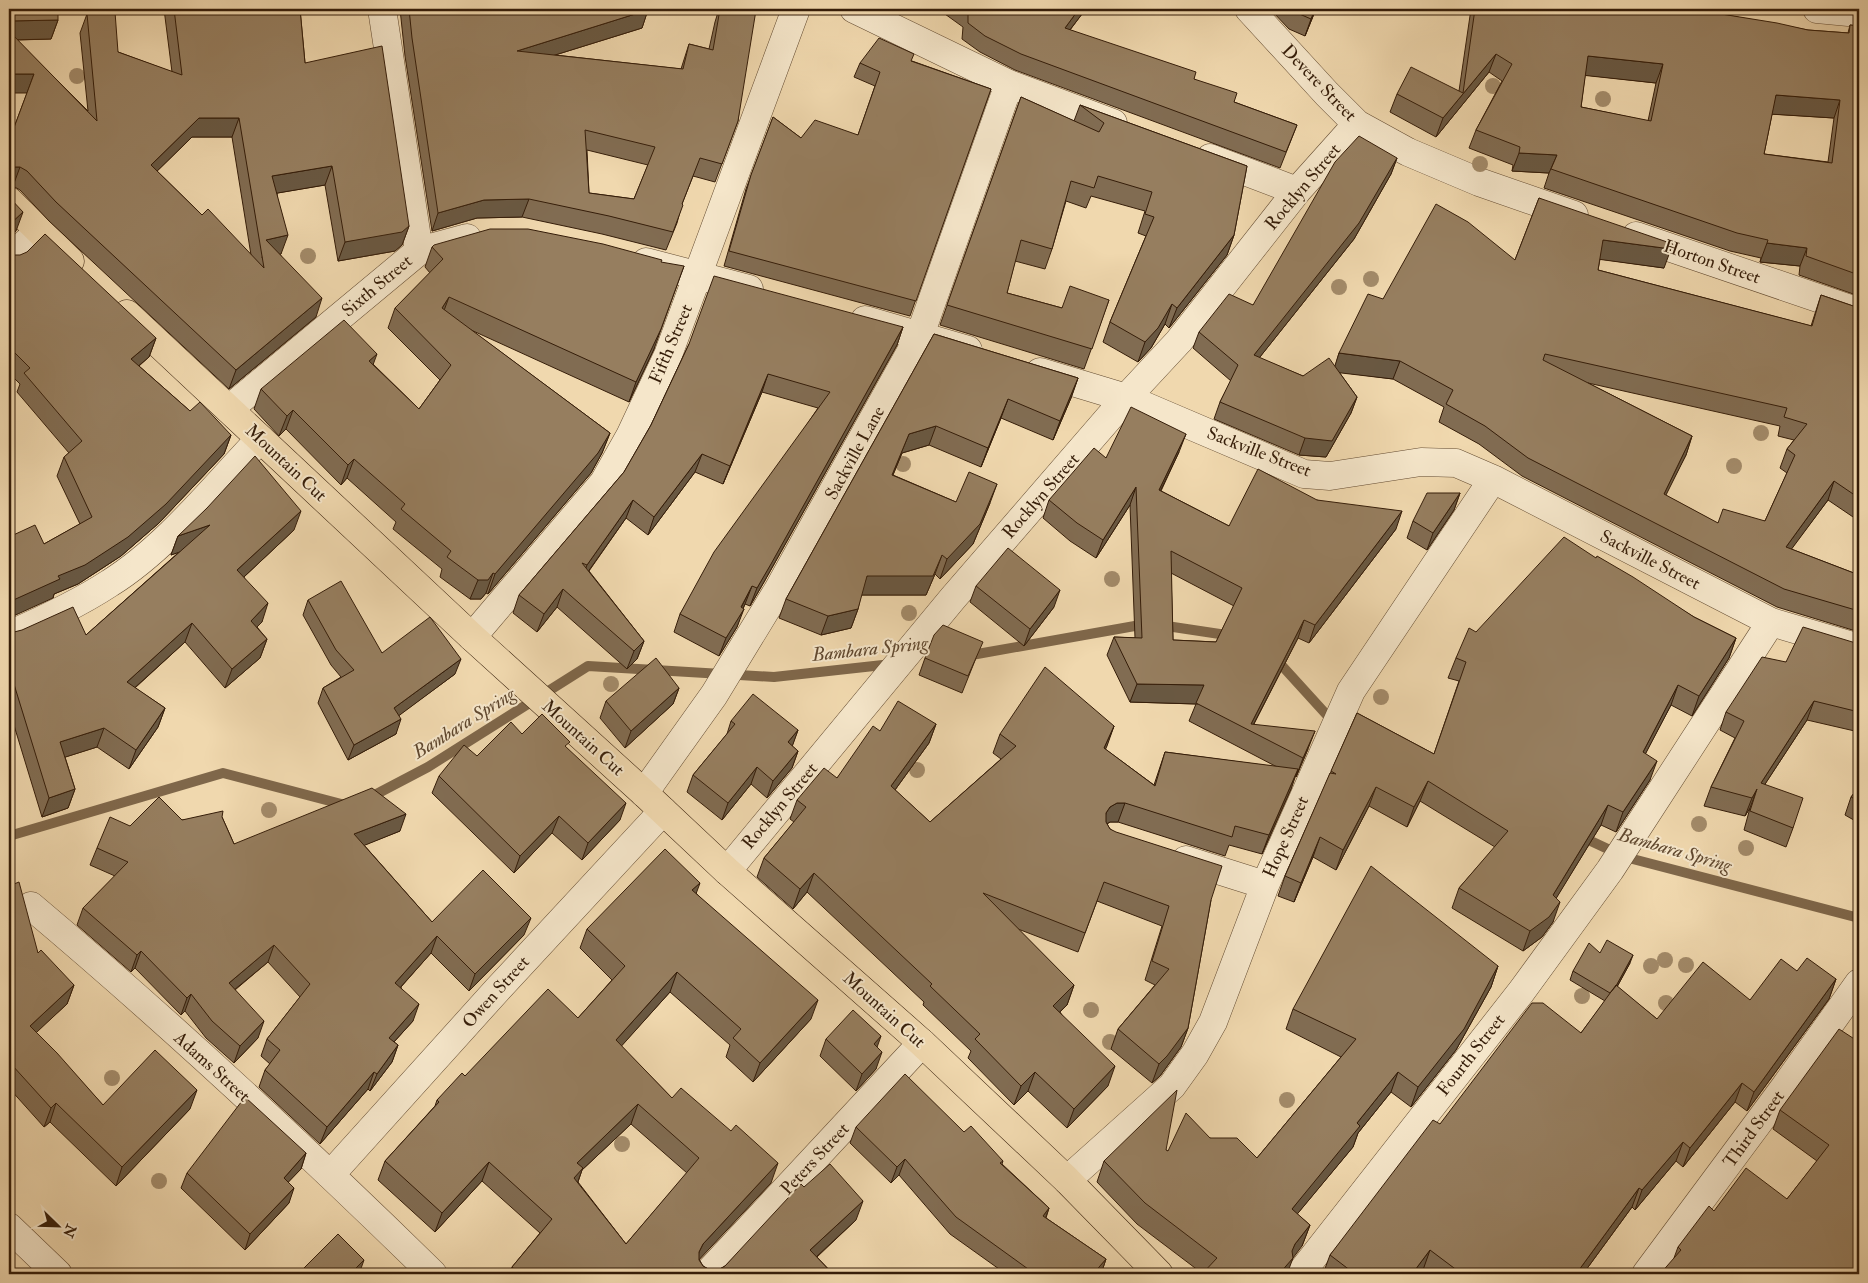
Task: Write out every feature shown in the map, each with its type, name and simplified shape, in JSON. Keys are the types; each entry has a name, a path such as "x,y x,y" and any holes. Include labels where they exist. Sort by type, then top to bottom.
{"main road":[{"path":"9,201 38,232 90,280"},
{"name":"Mountain Cut","path":"112,300 472,637 654,802 726,871 922,1043 1068,1180 1153,1272"}],"street":[{"path":"382,9 419,251"},
{"name":"Fifth Street","path":"472,637 604,482 630,436 668,355 796,9"},
{"path":"854,9 1009,84 1139,132"},
{"name":"Devere Street","path":"1249,9 1357,124 1408,152 1480,182"},
{"path":"1817,9 1859,13"},
{"name":"Sackville Lane","path":"654,802 714,696 778,590 920,335 1009,84"},
{"name":"Rocklyn Street","path":"726,871 953,598 1126,398 1179,341 1297,190 1357,124"},
{"path":"1186,149 1297,190"},
{"name":"Horton Street","path":"1480,182 1859,312"},
{"path":"9,259 38,232"},
{"name":"Sixth Street","path":"229,409 419,251 489,233"},
{"path":"626,256 774,296"},
{"path":"839,313 992,357"},
{"name":"Sackville Street","path":"1019,366 1126,398 1304,474 1330,476 1421,462 1456,462 1493,479 1771,622 1859,648"},
{"path":"9,636 56,614 111,583 141,560 176,527 260,438"},
{"name":"Hope Street","path":"1068,1180 1172,1086 1195,1054 1213,1022 1265,885 1351,691 1493,479"},
{"name":"Fourth Street","path":"1300,1274 1521,992 1610,870 1771,622"},
{"name":"Owen Street","path":"331,1174 497,990 654,802"},
{"path":"1163,853 1265,885"},
{"name":"Adams Street","path":"31,906 96,961 331,1174 432,1274"},
{"name":"Third Street","path":"1646,1274 1859,983"},
{"name":"Peters Street","path":"707,1274 922,1043"},
{"path":"9,1227 58,1274"}],"building":[{"path":"9,9 58,9 58,20 9,21"},
{"path":"174,9 300,9 305,63 382,46 409,226 402,232 345,242 332,166 272,176 288,235 266,240 322,298 236,370 56,202 27,171 20,167 9,169 9,141 34,74 9,74 9,31 97,121 87,14 115,12 118,52 182,75","holes":["199,118 239,118 264,268 208,209 202,215 151,165"]},
{"path":"409,9 648,9 517,51 683,69 689,44 713,50 720,9 756,10 738,121 722,164 700,158 673,232 529,199 484,200 438,213","holes":["585,130 655,147 634,199 589,193"]},
{"path":"965,9 1079,9 1065,28 1196,72 1194,79 1237,93 1234,102 1297,125 1286,152 1021,54 985,36 968,23 968,11"},
{"path":"1292,9 1315,9 1311,19"},
{"path":"1475,9 1716,9 1715,13 1808,30 1849,33 1850,25 1859,26 1859,275 1806,256 1807,248 1767,243 1768,240 1737,233 1551,169 1557,155 1519,153 1520,147 1476,130 1512,64 1496,54 1443,118 1397,94 1411,67 1463,93","holes":["1588,56 1663,64 1651,121 1581,107","1776,95 1840,100 1832,163 1764,154"]},
{"path":"879,38 914,54 911,61 991,89 916,301 729,251 751,175 773,117 801,138 815,120 858,135 880,72 860,63"},
{"path":"1021,97 1099,132 1104,123 1080,105 1247,166 1234,235 1177,308 1172,304 1158,328 1145,342 1110,322 1154,217 1145,214 1152,192 1098,176 1094,188 1071,181 1052,249 1021,240 1007,293 1062,308 1070,286 1109,300 1092,349 947,305"},
{"path":"1359,136 1397,158 1359,223 1254,355 1303,376 1329,358 1357,397 1332,441 1305,438 1220,402 1238,365 1199,332 1229,294 1253,305 1335,162"},
{"path":"9,197 23,212 9,225"},
{"path":"1539,198 1673,244 1671,249 1603,240 1598,270 1812,326 1821,295 1859,308 1859,498 1834,481 1786,547 1859,575 1859,611 1784,589 1528,458 1485,426 1446,404 1453,390 1400,361 1339,353 1368,294 1383,299 1436,204 1468,222 1515,260","holes":["1545,354 1787,408 1784,417 1807,424 1787,449 1795,455 1765,521 1723,509 1718,523 1664,494 1692,436 1543,360"]},
{"path":"490,229 528,229 603,244 662,260 661,262 684,266 661,329 636,382 449,297 442,308 610,433 598,453 495,574 493,573 488,580 478,580 447,557 451,551 401,509 405,504 354,459 348,465 293,410 287,416 261,389 344,320 377,354 369,361 419,409 451,365 395,308 443,259 432,247 434,245"},
{"path":"45,234 156,338 131,359 190,411 200,402 231,435 166,504 128,537 85,565 58,576 60,579 9,602 9,537 35,525 44,544 92,517 64,457 82,441 24,373 30,368 9,347 9,329 13,325 9,321 9,253 20,255 27,252"},
{"path":"714,276 903,327 771,564 757,588 752,586 741,607 744,609 726,638 680,614 714,552 830,392 768,374 730,466 702,454 654,517 633,500 587,565 582,563 644,641 634,651 563,589 544,614 519,595 624,472 651,425 689,344"},
{"path":"934,334 1078,378 1060,421 1008,399 988,448 936,426 909,434 892,475 956,502 969,472 997,484 980,524 947,559 942,555 933,576 867,576 858,609 828,616 786,599"},
{"path":"1131,407 1186,434 1159,490 1229,526 1258,469 1317,500 1402,511 1315,625 1304,620 1251,724 1315,731 1303,758 1196,703 1204,685 1137,684 1114,637 1142,638 1136,487 1103,540 1077,523 1049,500 1094,448 1106,458","holes":["1171,551 1242,588 1216,642 1173,640"]},
{"path":"255,456 301,511 237,570 268,603 251,621 267,639 232,669 192,623 127,682 165,708 136,750 104,728 60,742 75,789 49,798 9,668 9,629 14,632 22,630 73,607 86,635 210,525 178,536"},
{"path":"1427,493 1460,493 1433,533 1413,521"},
{"path":"1564,537 1596,558 1597,556 1633,577 1694,617 1736,638 1699,696 1678,685 1643,752 1657,761 1623,812 1608,805 1553,895 1560,902 1549,917 1530,931 1459,888 1508,831 1428,781 1414,807 1376,787 1343,850 1320,837 1301,883 1285,876 1330,773 1336,774 1331,771 1357,713 1434,754 1466,662 1456,658 1469,628 1476,632"},
{"path":"1008,548 1060,590 1030,629 976,586"},
{"path":"341,581 382,653 430,617 461,659 394,708 401,719 354,745 323,688 354,670 336,650 308,600"},
{"path":"943,625 983,642 968,676 925,658 934,635"},
{"path":"1803,627 1859,644 1859,712 1814,701 1761,783 1803,798 1793,828 1750,811 1757,789 1752,798 1711,787 1744,721 1726,712 1762,657 1786,662"},
{"path":"656,658 679,688 631,731 606,701"},
{"path":"1045,667 1114,726 1104,748 1155,786 1165,752 1298,769 1269,835 1235,826 1232,837 1125,803 1117,803 1110,807 1106,813 1106,822 1110,829 1116,832 1222,866 1211,900 1188,1028 1159,1064 1118,1029 1169,969 1152,961 1169,906 1104,882 1085,933 983,893 1074,985 1053,1006 1115,1066 1074,1109 1035,1072 1021,1086 975,1039 980,1034 930,986 932,984 814,873 800,889 764,858 806,807 797,800 824,768 837,778 873,726 880,731 898,701 936,724 891,786 930,822 1016,746 1000,734"},
{"path":"753,694 798,730 788,742 798,751 773,781 757,767 728,803 693,775 735,724 731,721"},
{"path":"542,714 570,742 565,746 626,803 588,843 559,816 520,856 439,776 464,745 477,756 511,722 522,734"},
{"path":"1859,787 1859,801 1851,797"},
{"path":"372,788 406,814 354,834 432,922 483,870 531,918 475,974 437,936 395,983 419,1004 389,1038 398,1045 377,1074 374,1072 327,1127 265,1070 280,1050 267,1039 310,984 274,945 229,983 264,1021 240,1046 212,1021 191,994 187,998 141,951 137,955 83,908 128,862 97,848 110,817 130,826 159,797 182,820 223,811 222,817 234,844"},
{"path":"665,849 700,883 692,890 818,1000 760,1063 733,1038 741,1029 677,972 616,1040 672,1098 681,1088 731,1131 736,1125 778,1163 703,1244 699,1252 699,1260 703,1266 710,1270 718,1270 725,1266 801,1184 804,1187 830,1164 863,1201 810,1250 833,1274 520,1274 512,1267 552,1219 489,1162 442,1213 385,1161 439,1102 437,1100 462,1073 465,1076 548,989 578,1018 625,966 587,929","holes":["638,1104 699,1158 626,1244 574,1178 583,1168 577,1163"]},
{"path":"1371,866 1498,966 1464,1029 1418,1087 1398,1072 1357,1123 1360,1126 1292,1209 1310,1225 1295,1244 1292,1251 1293,1258 1279,1274 1202,1274 1217,1258 1145,1203 1104,1161 1177,1090 1166,1150 1168,1151 1186,1113 1210,1138 1237,1138 1257,1158 1356,1039 1293,1009"},
{"path":"19,882 38,953 41,950 74,985 30,1026 57,1053 103,1105 155,1050 197,1090 122,1167 56,1103 51,1108 12,1065 9,1068 9,886"},
{"path":"1607,940 1633,955 1616,986 1610,993 1573,971 1589,943 1600,953"},
{"path":"1807,958 1836,979 1754,1092 1742,1083 1690,1148 1683,1142 1642,1190 1639,1188 1576,1274 1462,1274 1430,1250 1412,1274 1355,1274 1330,1255 1433,1120 1440,1124 1532,1003 1543,1003 1581,1033 1616,985 1657,1019 1703,962 1750,1000 1781,959 1797,971"},
{"path":"853,1010 881,1036 874,1044 882,1052 862,1074 826,1039"},
{"path":"1839,1029 1859,1042 1859,1274 1660,1274 1681,1250 1678,1247 1709,1206 1714,1211 1746,1168 1787,1199 1829,1145 1780,1110"},
{"path":"905,1074 964,1132 971,1126 1003,1161 1000,1163 1049,1208 1043,1216 1106,1259 1093,1274 1035,1274 956,1217 905,1159 897,1167 856,1127"},
{"path":"245,1097 306,1153 284,1178 294,1188 250,1234 187,1173"},
{"path":"338,1234 364,1260 350,1274 311,1274 304,1268"}],"waterway":[{"name":"Bambara Spring","path":"966,656 1146,624"},
{"name":"Bambara Spring","path":"1160,625 1233,636"},
{"name":"Bambara Spring","path":"1274,657 1335,724"},
{"name":"Bambara Spring","path":"367,799 428,767 588,666 774,677 892,664"},
{"name":"Bambara Spring","path":"9,836 223,773 349,806"},
{"name":"Bambara Spring","path":"1580,836 1625,857 1859,918"}]}
